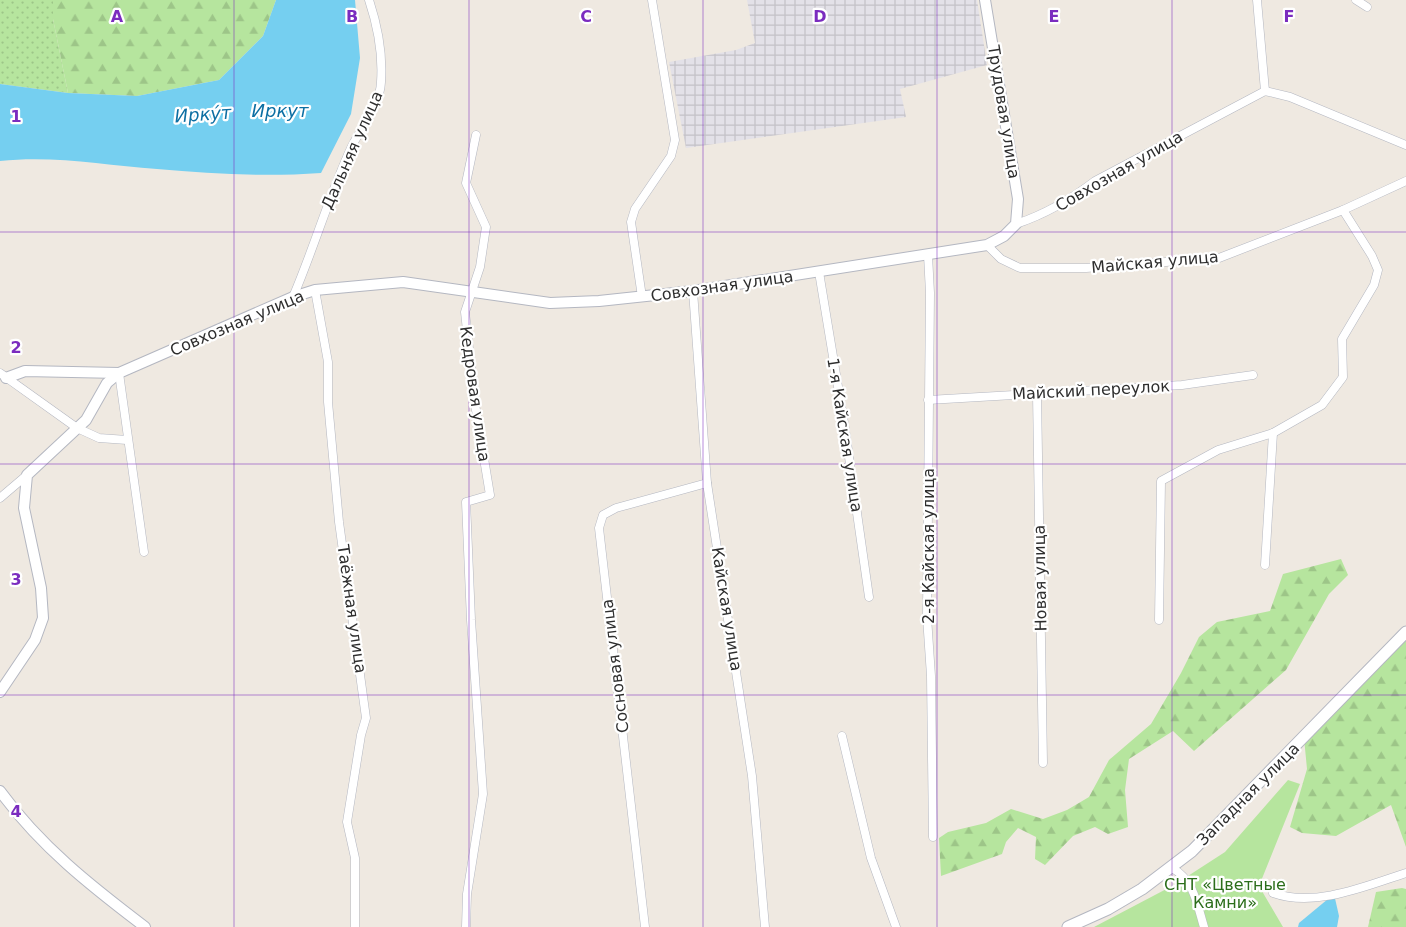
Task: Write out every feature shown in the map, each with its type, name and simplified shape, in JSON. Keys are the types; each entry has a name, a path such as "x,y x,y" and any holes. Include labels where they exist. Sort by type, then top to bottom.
{"main road":[{"name":"Западная улица","path":"1068,927 1116,904 1172,868 1234,809 1406,632"}],"street":[{"name":"Дальняя улица","path":"293,297 330,199 352,147 373,109 381,84 379,31 369,0"},
{"path":"642,297 631,222 635,209 671,156 675,140 652,0"},
{"name":"Трудовая улица","path":"986,0 1018,199 1016,224"},
{"path":"1256,0 1265,91 1290,97 1406,145"},
{"path":"1356,0 1367,7"},
{"name":"Совхозная улица","path":"2,377 25,371 119,374 293,297 315,290 403,282 550,303 599,301 693,291 987,245 1004,236 1016,224 1040,216 1070,200 1095,181 1265,91"},
{"name":"Кедровая улица","path":"466,927 467,894 483,794 471,620 466,502 490,495 474,404 465,312 480,267 486,227 466,183 476,135"},
{"name":"Майская улица","path":"987,245 1001,259 1020,268 1086,268 1219,258 1343,210 1406,181"},
{"path":"1159,620 1161,481 1218,450 1274,433 1322,405 1343,378 1342,339 1374,285 1378,270 1372,256 1343,210"},
{"name":"2-я Кайская улица","path":"928,255 930,293 927,617 931,676 933,837"},
{"name":"1-я Кайская улица","path":"819,272 845,429 869,598"},
{"name":"Таёжная улица","path":"315,290 328,362 328,402 339,522 366,718 361,735 347,822 355,858 355,927"},
{"name":"Кайская улица","path":"693,291 708,483 752,776 765,927"},
{"path":"0,498 86,420 107,383 119,374 144,552"},
{"name":"Майский переулок","path":"928,400 1182,385 1253,375"},
{"path":"2,377 77,428 99,438 127,440"},
{"name":"Новая улица","path":"1036,394 1043,763"},
{"path":"1265,565 1274,433"},
{"path":"0,692 35,640 43,618 41,588 24,508 27,474"},
{"name":"Сосновая улица","path":"645,927 599,528 603,515 616,508 708,483"},
{"path":"842,736 871,858 896,927"},
{"path":"0,791 29,828 82,880 145,927"},
{"path":"1172,868 1182,873 1189,881 1204,927"},
{"path":"1273,893 1286,898 1327,895 1363,887 1406,873"}],"shaded area":[{"path":"747,0 977,0 987,65 900,89 906,117 686,148 669,62 736,50 755,43"}],"green space":[{"path":"0,0 53,0 53,19 68,93 0,84"},
{"path":"53,0 276,0 263,36 219,80 137,96 68,93 53,19"},
{"path":"1341,559 1348,575 1329,594 1286,670 1194,751 1173,731 1129,759 1125,790 1128,827 1108,834 1095,827 1073,836 1045,865 1035,859 1036,837 1018,828 1006,842 1002,854 941,876 939,838 948,832 986,823 1011,809 1043,819 1067,810 1089,797 1109,760 1151,724 1181,673 1199,637 1217,622 1270,611 1283,574"},
{"path":"1406,632 1406,847 1391,805 1336,836 1302,833 1290,827 1307,769 1304,738"},
{"name":"СНТ «Цветные Камни»","path":"1288,780 1300,784 1259,886 1283,927 1094,927 1174,885 1225,852"},
{"path":"1406,889 1406,927 1368,927 1376,892"}],"water":[{"name":"Иркут","path":"276,0 355,0 360,58 351,114 321,173 239,174 178,171 78,161 20,159 0,161 0,84 68,93 137,96 219,80 263,36"},
{"path":"1334,894 1339,916 1337,927 1298,927 1299,923"}],"water label":[{"name":"Ирку́т","path":"203,114"}]}
